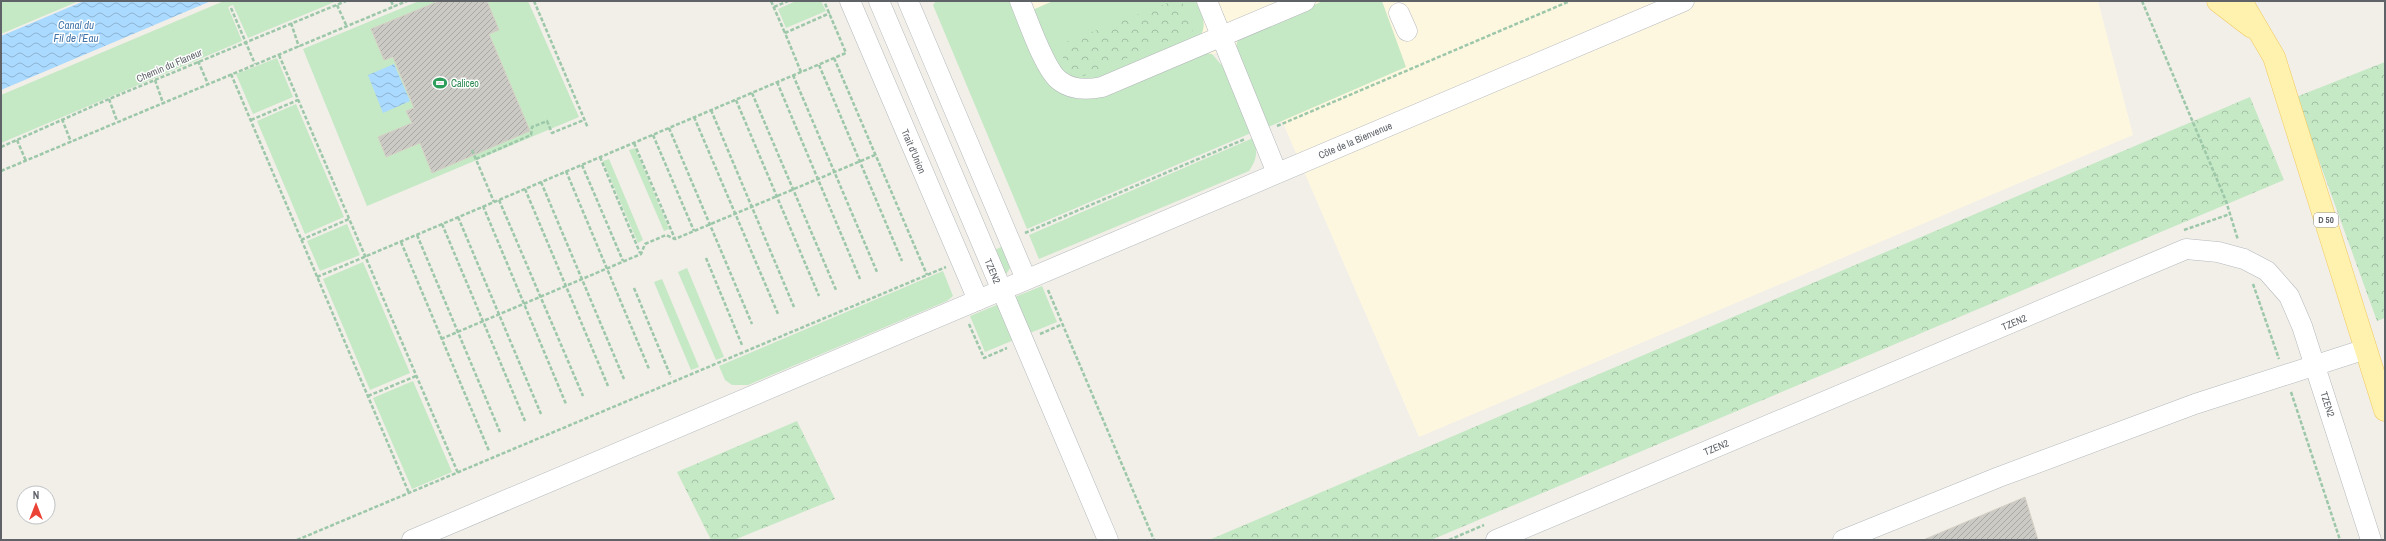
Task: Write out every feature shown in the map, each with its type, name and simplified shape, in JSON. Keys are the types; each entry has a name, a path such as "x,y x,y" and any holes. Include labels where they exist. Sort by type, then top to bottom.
{"main road":[{"name":"D 50","path":"2218,1 2261,33"},
{"name":"D 50","path":"2241,1 2261,33 2278,69 2385,410"}],"street":[{"name":"Trait d'Union","path":"850,1 978,300"},
{"name":"TZEN2","path":"879,1 1108,540"},
{"path":"909,1 1021,235 1026,279"},
{"path":"1020,1 1049,70 1060,81 1088,90 1102,87 1305,1"},
{"path":"1207,1 1277,173"},
{"name":"Côte de la Bienvenue","path":"412,540 1684,1"},
{"path":"1399,13 1407,31"},
{"name":"TZEN2","path":"1496,540 2186,249 2218,252 2244,259 2267,271 2289,296 2315,365 2371,540"},
{"path":"1843,540 1999,477 2195,404 2366,349"}],"path":[{"name":"Chemin du Flaneur","path":"1,146 245,41 346,1"},
{"path":"391,1 394,7"},
{"path":"1,171 408,1"},
{"path":"534,1 588,128"},
{"path":"771,1 801,72"},
{"path":"774,7 788,1"},
{"path":"317,277 846,53 824,1"},
{"path":"1021,235 1570,1"},
{"path":"2142,1 2226,201 2238,237"},
{"path":"338,5 347,26"},
{"path":"231,8 255,64"},
{"path":"785,33 830,14"},
{"path":"292,23 299,47"},
{"path":"279,55 458,473"},
{"path":"834,58 927,275"},
{"path":"198,61 208,84"},
{"path":"818,65 902,261"},
{"path":"231,74 409,494"},
{"path":"793,75 876,272"},
{"path":"155,80 163,103"},
{"path":"777,82 860,279"},
{"path":"752,93 836,290"},
{"path":"109,99 117,122"},
{"path":"251,120 298,100"},
{"path":"736,100 819,296"},
{"path":"711,110 794,307"},
{"path":"694,117 778,314"},
{"path":"62,119 71,142"},
{"path":"476,159 531,134 532,127 547,121 552,133 584,120"},
{"path":"669,128 752,324"},
{"path":"653,135 694,231"},
{"path":"17,140 26,161"},
{"path":"634,143 676,239"},
{"path":"472,150 494,202"},
{"path":"441,339 641,254 645,244 666,235 676,239 875,155"},
{"path":"600,157 641,254"},
{"path":"582,165 623,261"},
{"path":"566,172 649,369"},
{"path":"541,182 624,379"},
{"path":"525,189 608,386"},
{"path":"500,200 582,396"},
{"path":"484,206 566,404"},
{"path":"458,217 541,414"},
{"path":"301,240 349,219"},
{"path":"442,224 525,421"},
{"path":"417,235 500,432"},
{"path":"401,242 489,451"},
{"path":"706,258 742,345"},
{"path":"297,540 961,261"},
{"path":"1046,284 1154,540"},
{"path":"634,288 671,377"},
{"path":"2255,289 2340,540"},
{"path":"368,396 416,376"}],"shaded area":[{"path":"944,1 2098,1 2133,135 1419,437 1247,40 1006,143"}],"green space":[{"path":"1,1 79,1 1,34"},
{"path":"224,1 337,1 248,38 233,5 228,7 242,41 1,143 1,95"},
{"name":"Caliceo","path":"419,1 528,1 579,117 367,206 303,49"},
{"path":"796,1 821,1 826,11 786,28 778,9"},
{"path":"936,1 1011,1 1058,88 1205,53 1212,54 1224,68 1251,133 1027,229 933,5"},
{"path":"1053,1 1196,1 1203,18 1204,26 1201,35 1098,82 1081,82 1058,71 1030,11"},
{"path":"1173,1 1182,1 1193,31 1084,76 1069,73 1058,45"},
{"path":"1323,1 1382,1 1406,67 1268,127 1236,48 1237,42 1242,36"},
{"path":"277,58 293,97 253,114 236,74"},
{"path":"2385,62 2385,318 2377,321 2296,97"},
{"path":"2250,97 2284,180 1431,540 1209,540"},
{"path":"296,104 344,217 305,234 257,121"},
{"path":"1253,138 1256,147 1256,155 1254,163 1249,171 1039,259 1029,235"},
{"path":"635,148 669,229 664,231 629,150"},
{"path":"609,159 643,240 638,243 603,161"},
{"path":"347,224 360,255 320,271 307,241"},
{"path":"1005,245 1010,268 1005,276 995,250"},
{"path":"363,262 410,373 370,390 323,279"},
{"path":"687,268 724,357 716,360 678,272"},
{"path":"943,271 953,296 947,301 748,385 732,385 725,380 719,366"},
{"path":"662,279 699,367 691,370 654,282"},
{"path":"1042,286 1057,322 1030,333 1015,297"},
{"path":"999,304 1014,340 985,352 970,316"},
{"path":"413,381 452,472 412,489 373,398"},
{"path":"797,421 835,499 734,540 711,540 677,472"}],"water":[{"name":"Canal du Fil de l'Eau","path":"84,1 211,1 1,90 1,36"},
{"path":"394,64 410,101 383,113 368,75"}],"building":[{"path":"439,1 487,1 499,30 489,34 530,131 432,173 420,143 386,157 378,137 412,123 406,111 414,108 393,57 384,60 371,29"},
{"path":"2025,497 2038,540 1923,540"}],"place":[{"name":"Caliceo","path":"440,83"}]}
